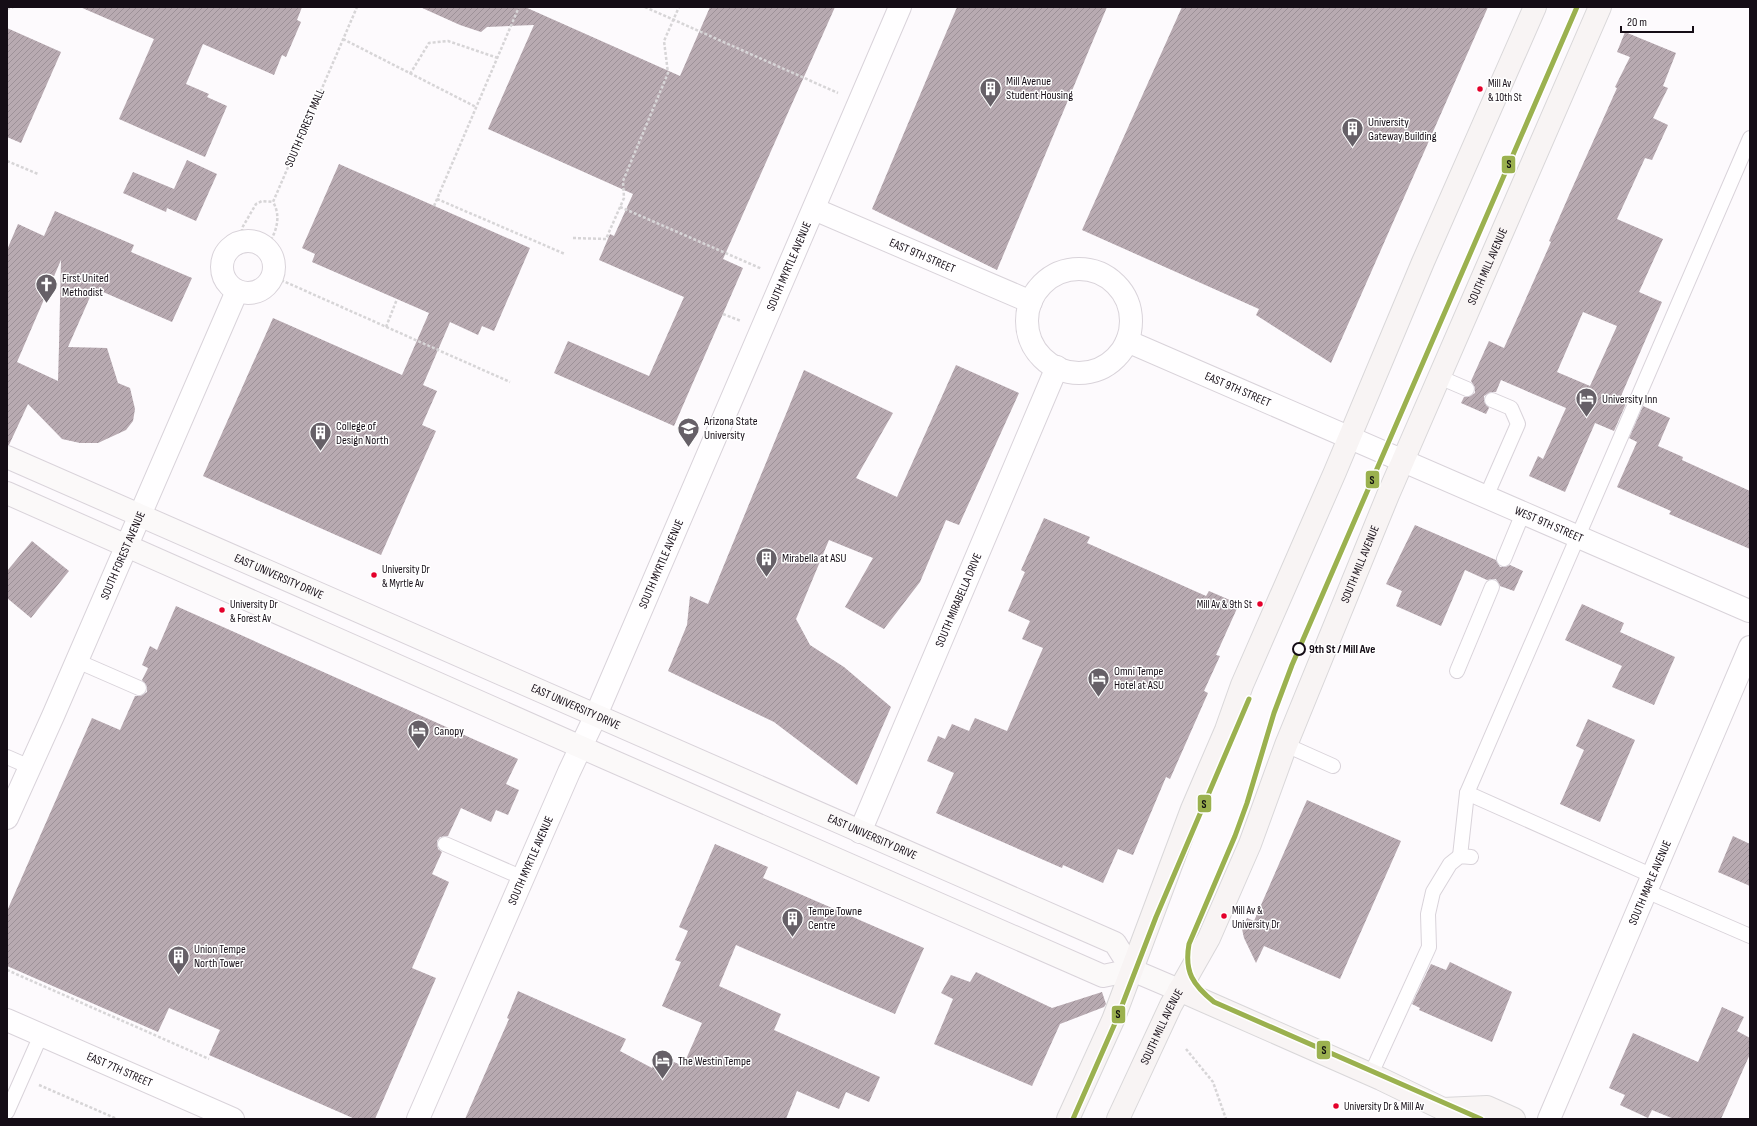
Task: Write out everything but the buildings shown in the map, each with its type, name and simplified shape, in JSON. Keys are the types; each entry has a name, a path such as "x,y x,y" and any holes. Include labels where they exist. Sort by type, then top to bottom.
{"main road":[{"path":"1068,1119 1113,1020 1192,809 1226,730 1242,685 1429,248 1535,7"},
{"name":"SOUTH MILL AVENUE","path":"1118,1119 1155,1036 1209,938 1241,866 1286,745 1388,495 1600,7"},
{"name":"EAST UNIVERSITY DRIVE","path":"7,457 1116,943 1132,970"},
{"path":"7,493 1103,976 1132,970 1371,1074 1447,1114 1486,1107 1514,1119"}],"street":[{"name":"SOUTH MYRTLE AVENUE","path":"418,1119 596,715 900,7"},
{"name":"EAST 9TH STREET","path":"814,209 1031,302"},
{"path":"243,242 251,242 265,248 273,261 272,276 268,284 262,290 250,293 237,291 226,281 222,266 223,259 231,248 243,242"},
{"path":"1083,269 1099,273 1113,282 1124,294 1130,309 1132,325 1127,341 1118,356 1105,366 1090,372 1073,372 1057,367 1044,359 1034,347 1029,332 1028,317 1031,302 1039,288 1056,275 1066,271 1083,269"},
{"name":"SOUTH FOREST AVENUE","path":"7,818 237,291"},
{"name":"EAST 9TH STREET","path":"1127,341 1349,437"},
{"name":"SOUTH MIRABELLA DRIVE","path":"860,832 1057,367"},
{"name":"WEST 9TH STREET","path":"1349,437 1403,462 1578,537 1750,616"},
{"name":"SOUTH MAPLE AVENUE","path":"1549,1119 1750,647"},
{"name":"EAST 7TH STREET","path":"7,1020 233,1119"}],"lane":[{"path":"1371,1074 1429,947 1428,914 1433,892 1446,870 1466,857 1466,793 1750,138"},
{"path":"1439,378 1467,389"},
{"path":"1486,497 1518,424 1511,408 1492,400"},
{"path":"1504,559 1523,513"},
{"path":"1457,671 1492,587"},
{"path":"77,660 139,688"},
{"path":"1286,745 1333,766"},
{"path":"7,757 30,767"},
{"path":"1466,793 1650,884 1750,936"},
{"path":"445,844 523,878"},
{"path":"7,1112 41,1035"}],"path":[{"path":"7,9 13,7"},
{"name":"SOUTH FOREST MALL","path":"273,202 357,7"},
{"path":"434,206 519,7"},
{"path":"644,7 859,103"},
{"path":"573,238 606,239 624,198 623,181 668,73 664,41 678,7"},
{"path":"343,39 476,107"},
{"path":"410,74 429,43 448,41 498,58"},
{"path":"7,161 38,174"},
{"path":"437,199 565,254"},
{"path":"243,242 242,228 256,204 262,201 273,202 277,208 278,215 273,239 265,248"},
{"path":"620,207 766,271"},
{"path":"272,276 510,382"},
{"path":"386,327 397,299"},
{"path":"723,314 743,322"},
{"path":"7,970 209,1059"},
{"path":"1186,1049 1215,1086 1226,1119"},
{"path":"22,1078 117,1119"}],"transit line":[{"name":"S","path":"1481,1119 1214,1002 1201,990 1192,977 1189,970 1188,954 1189,944 1235,836 1247,803 1274,713 1292,665 1577,7"},
{"name":"S","path":"1073,1119 1116,1021 1156,917 1249,699"}],"place":[{"name":"Mill Av & 10th St","path":"1480,89"},
{"name":"Mill Avenue Student Housing","path":"990,108"},
{"name":"University Gateway Building","path":"1352,148"},
{"name":"First United Methodist","path":"47,304"},
{"name":"University Inn","path":"1586,418"},
{"name":"Arizona State University","path":"688,448"},
{"name":"College of Design North","path":"320,452"},
{"name":"University Dr & Myrtle Av","path":"374,575"},
{"name":"Mirabella at ASU","path":"766,578"},
{"name":"Mill Av & 9th St","path":"1260,604"},
{"name":"University Dr & Forest Av","path":"222,610"},
{"name":"9th St / Mill Ave","path":"1299,649"},
{"name":"Omni Tempe Hotel at ASU","path":"1099,698"},
{"name":"Canopy","path":"418,750"},
{"name":"Mill Av & University Dr","path":"1224,916"},
{"name":"Tempe Towne Centre","path":"793,938"},
{"name":"Union Tempe North Tower","path":"179,976"},
{"name":"The Westin Tempe","path":"662,1080"},
{"name":"University Dr & Mill Av","path":"1336,1106"}]}
